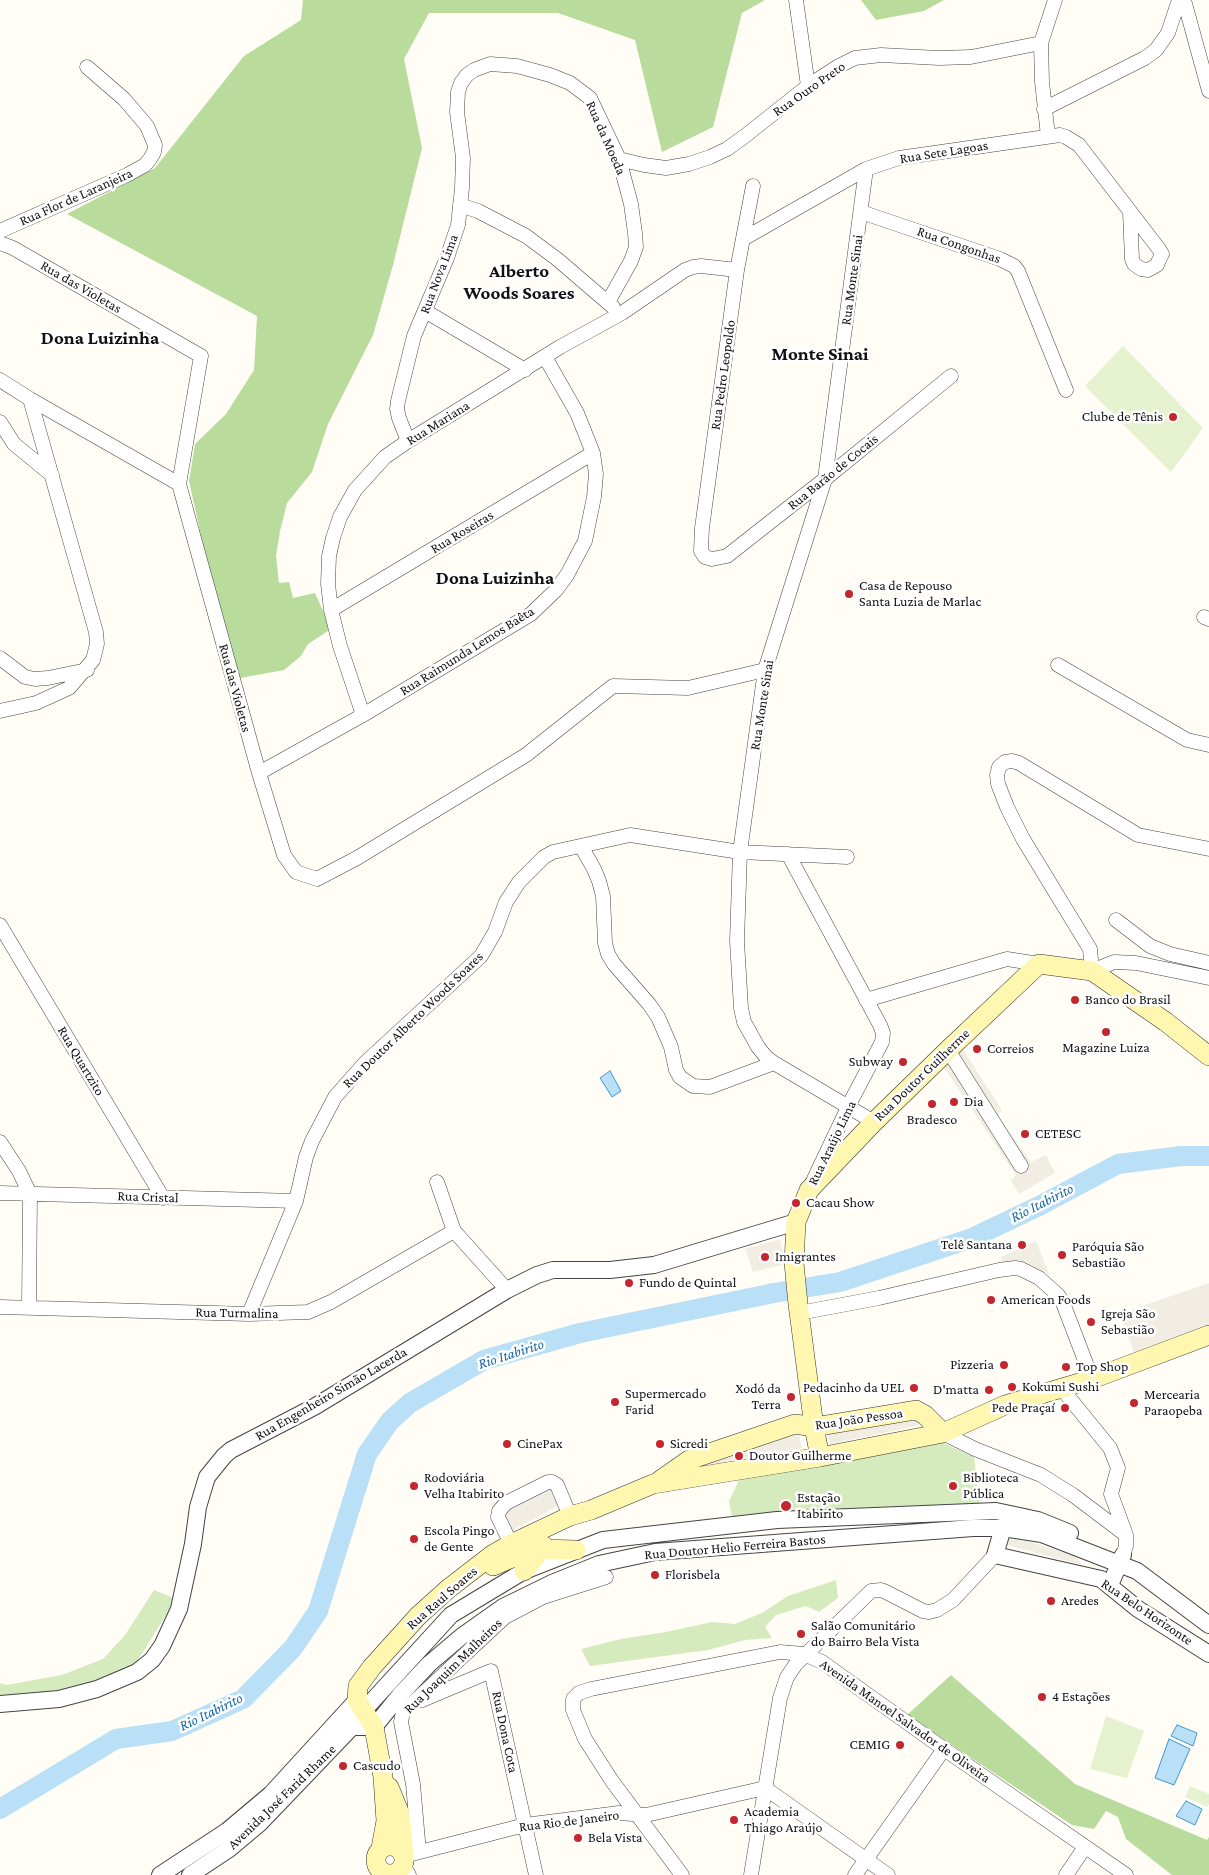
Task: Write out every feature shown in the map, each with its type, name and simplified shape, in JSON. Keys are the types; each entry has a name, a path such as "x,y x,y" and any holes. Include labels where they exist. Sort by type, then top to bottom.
{"main road":[{"path":"1039,964 1092,971 1166,1022 1209,1056"},
{"name":"Rua Doutor Guilherme","path":"809,1190 874,1122 1039,964"},
{"name":"Rua Araújo Lima","path":"809,1190 796,1222 794,1263 814,1427 820,1456"},
{"name":"Rua João Pessoa","path":"653,1484 943,1433 1005,1405 1092,1380 1209,1334"},
{"name":"Rua João Pessoa","path":"653,1484 689,1460 795,1424 814,1427 916,1410 925,1415 943,1433"},
{"name":"Rua Raul Soares","path":"360,1699 372,1667 418,1616 492,1556 511,1544 570,1516 591,1510 653,1484"},
{"path":"524,1571 540,1549 591,1510"},
{"path":"459,1581 520,1554 540,1549 576,1550"},
{"path":"360,1699 374,1727 384,1777 386,1821 376,1863 379,1870 388,1874 397,1872 405,1865 400,1814 384,1777"}],"street":[{"path":"796,0 808,86"},
{"path":"1048,136 1044,109 1041,43 1055,0"},
{"path":"1044,109 1156,50 1168,33 1179,0"},
{"path":"1184,0 1209,91"},
{"name":"Rua Ouro Preto","path":"619,159 666,168 689,164 710,157 745,136 808,86 855,58 881,55 938,58 971,57 1041,43"},
{"name":"Rua da Moeda","path":"467,75 481,66 500,64 550,75 570,83 590,98 619,159 631,204 636,248 631,261 608,302"},
{"name":"Rua Flor de Laranjeira","path":"0,231 127,175 145,165 154,152 155,145 147,126 124,99 87,67"},
{"name":"Rua Nova Lima","path":"408,441 397,409 398,401 414,336 447,258 458,225 463,158 457,112 458,92 461,83 467,75"},
{"name":"Rua Sete Lagoas","path":"742,240 866,169 899,158 1048,136 1066,137 1079,145 1130,212"},
{"name":"Rua Monte Sinai","path":"866,169 825,479 765,670 740,852 738,941 741,1008 751,1036 766,1057 874,1122"},
{"name":"Rua Pedro Leopoldo","path":"712,560 705,557 701,550 701,544 737,270 753,186"},
{"path":"460,204 478,211 526,236 557,258 622,313"},
{"name":"Rua Congonhas","path":"861,212 1000,259 1014,266 1018,271 1066,390"},
{"name":"Rua das Violetas","path":"0,243 13,248 201,356 180,484 259,773 284,855 296,872 317,879 357,858 526,755 613,686 688,688 765,670"},
{"name":"Rua Mariana","path":"363,715 340,646 328,584 329,556 340,517 355,490 370,472 385,457 408,441 545,357 622,313 693,267 737,270"},
{"path":"425,311 525,370"},
{"name":"Rua Raimunda Lemos Baêta","path":"259,773 363,715 531,614 556,590 585,542 590,522 596,474 592,453 577,413 545,357"},
{"name":"Rua Barão de Cocais","path":"712,560 727,556 825,479 950,376"},
{"path":"0,380 180,484"},
{"path":"0,711 36,703 69,688 86,670 96,652 96,632 30,399"},
{"path":"0,422 19,448 52,475"},
{"name":"Rua Roseiras","path":"332,610 592,453"},
{"path":"0,658 25,677 48,678 86,670"},
{"path":"1058,665 1187,740 1209,745"},
{"path":"1209,849 1138,835 1019,763 1005,762 999,767 997,775 998,784 1007,807 1023,839 1090,949 1092,971 1114,962 1136,963 1209,978"},
{"name":"Rua Doutor Alberto Woods Soares","path":"248,1314 296,1201 306,1157 312,1142 335,1097 365,1063 481,956 495,932 506,902 519,882 533,867 553,852 630,835 740,852 847,857"},
{"path":"581,846 594,869 603,896 604,943 608,954 614,964 658,1017 671,1047 676,1070 680,1077 693,1086 710,1087 774,1063"},
{"name":"Rua Araújo Lima","path":"788,854 883,1033 882,1042 809,1190"},
{"path":"1116,920 1150,946 1170,954 1209,960"},
{"name":"Rua Quartzito","path":"0,925 163,1198"},
{"path":"866,1000 1006,959 1039,964"},
{"path":"948,1050 1021,1166"},
{"path":"0,1142 19,1171 30,1194 29,1307"},
{"path":"437,1182 454,1231 507,1290"},
{"name":"Rua Cristal","path":"0,1193 296,1201"},
{"name":"Rua Engenheiro Simão Lacerda","path":"0,1704 59,1699 97,1689 137,1672 152,1660 162,1646 180,1609 193,1544 198,1507 207,1477 224,1456 240,1445 314,1407 507,1290 537,1275 553,1270 610,1270 654,1265 796,1222"},
{"name":"Rua Turmalina","path":"0,1307 248,1314 294,1313 318,1309 454,1231"},
{"path":"799,1308 879,1298 1008,1269 1015,1268 1028,1271 1058,1295 1063,1303 1092,1380"},
{"path":"1062,1389 1110,1448 1118,1468 1111,1494 1126,1535 1126,1546 1110,1585"},
{"path":"943,1433 975,1449 1041,1475 1073,1495 1126,1535"},
{"path":"511,1544 498,1517 499,1511 506,1503 548,1482 557,1485 570,1516"},
{"path":"160,1875 227,1831 270,1794 360,1699 451,1615 524,1571 603,1540 684,1529 777,1520 996,1510 1038,1520 1121,1559"},
{"name":"Rua Doutor Helio Ferreira Bastos","path":"374,1727 429,1664 462,1636 503,1607 552,1583 599,1564 654,1552 973,1528 1003,1528 1042,1534 1121,1559"},
{"path":"751,1875 784,1685 791,1670 804,1654 871,1591 881,1590 923,1611 929,1612 937,1610 953,1600 995,1555 1003,1528"},
{"name":"Rua Belo Horizonte","path":"995,1555 1101,1579 1138,1609 1209,1654"},
{"name":"Rua Belo Horizonte","path":"1121,1559 1153,1581 1209,1625"},
{"name":"Rua Joaquim Malheiros","path":"405,1865 413,1784 401,1722 403,1712 414,1704 505,1617 543,1597 606,1577"},
{"name":"Avenida Manoel Salvador de Oliveira","path":"682,1875 612,1781 585,1738 572,1706 576,1696 591,1689 771,1653 790,1652 814,1657 831,1667 944,1749 1126,1875"},
{"name":"Rua Dona Cota","path":"414,1704 491,1671 536,1875"},
{"name":"Avenida José Farid Rhame","path":"190,1875 230,1849 260,1822 352,1727 360,1699"},
{"path":"352,1727 374,1727"},
{"path":"854,1875 944,1749"},
{"path":"765,1788 888,1875"},
{"name":"Rua Rio de Janeiro","path":"405,1865 525,1825 619,1813 646,1815 765,1788"},
{"path":"1066,1875 1085,1846"}],"green space":[{"path":"303,0 765,0 742,13 713,127 662,152 635,40 558,13 429,13 404,59 422,148 393,265 373,335 328,424 312,472 287,503 276,556 279,583 289,582 293,598 315,593 331,629 308,644 301,656 284,670 240,678 213,589 189,481 195,444 226,414 254,370 257,316 67,214 155,168 244,56 301,20"},
{"path":"861,0 944,0 924,11 876,20"},
{"path":"1123,346 1203,428 1171,472 1085,386"},
{"path":"937,1440 974,1457 980,1507 732,1517 729,1501 740,1478"},
{"path":"836,1580 838,1598 819,1612 806,1606 776,1615 765,1627 772,1638 745,1640 708,1650 590,1666 581,1649 621,1639 712,1622 735,1624 762,1613 788,1596"},
{"path":"154,1590 176,1599 133,1668 62,1692 0,1702 0,1683 6,1685 62,1675 103,1659 125,1635"},
{"path":"951,1675 1075,1784 1207,1840 1209,1837 1209,1875 1172,1875 1126,1839 1118,1817 1106,1811 1094,1829 1072,1825 907,1715"},
{"path":"1106,1716 1144,1731 1127,1778 1090,1769"},
{"path":"1190,1786 1209,1794 1209,1804 1207,1807 1185,1797"}],"shaded area":[{"path":"960,1045 1002,1110 997,1115 1031,1162 1046,1155 1055,1173 1019,1194 1011,1181 1016,1175 941,1063"},
{"name":"Imigrantes","path":"780,1239 785,1264 753,1272 745,1249"},
{"path":"1036,1241 1049,1274 1025,1262 1005,1267 1001,1257"},
{"path":"1209,1283 1209,1326 1134,1352 1119,1314"},
{"path":"916,1416 925,1424 830,1444 827,1432"},
{"name":"Doutor Guilherme","path":"798,1429 802,1448 681,1470"},
{"path":"544,1476 558,1506 505,1534 491,1504"},
{"path":"1011,1536 1075,1556 1082,1565 1007,1545"}],"water":[{"path":"610,1071 621,1091 612,1097 600,1078"},
{"path":"1177,1725 1197,1733 1193,1746 1171,1736"},
{"path":"1169,1739 1190,1749 1174,1785 1155,1778"},
{"path":"1186,1801 1202,1809 1195,1825 1176,1816"}],"waterway":[{"name":"Rio Itabirito","path":"0,1809 116,1739 172,1731 243,1699 293,1648 318,1611 367,1454 390,1421 410,1403 484,1360 580,1333 774,1293 840,1282 972,1238 1039,1206 1118,1164 1181,1156 1209,1156"}],"place":[{"name":"Clube de Tênis","path":"1173,417"},
{"name":"Casa de Repouso Santa Luzia de Marlac","path":"849,594"},
{"name":"Banco do Brasil","path":"1075,1000"},
{"name":"Magazine Luiza","path":"1106,1032"},
{"name":"Correios","path":"977,1049"},
{"name":"Subway","path":"903,1062"},
{"name":"Dia","path":"954,1102"},
{"name":"Bradesco","path":"932,1104"},
{"name":"CETESC","path":"1025,1134"},
{"name":"Cacau Show","path":"796,1203"},
{"name":"Telê Santana","path":"1022,1245"},
{"name":"Paróquia São Sebastião","path":"1062,1255"},
{"name":"Imigrantes","path":"765,1257"},
{"name":"Fundo de Quintal","path":"629,1283"},
{"name":"American Foods","path":"991,1300"},
{"name":"Igreja São Sebastião","path":"1091,1322"},
{"name":"Pizzeria","path":"1004,1365"},
{"name":"Top Shop","path":"1066,1367"},
{"name":"Kokumi Sushi","path":"1012,1387"},
{"name":"Pedacinho da UEL","path":"914,1388"},
{"name":"D'matta","path":"989,1390"},
{"name":"Xodó da Terra","path":"791,1397"},
{"name":"Supermercado Farid","path":"615,1402"},
{"name":"Mercearia Paraopeba","path":"1134,1403"},
{"name":"Pede Praçaí","path":"1065,1408"},
{"name":"CinePax","path":"507,1444"},
{"name":"Sicredi","path":"660,1444"},
{"name":"Doutor Guilherme","path":"739,1456"},
{"name":"Rodoviária Velha Itabirito","path":"414,1486"},
{"name":"Biblioteca Pública","path":"953,1486"},
{"name":"Estação Itabirito","path":"786,1506"},
{"name":"Escola Pingo de Gente","path":"414,1539"},
{"name":"Florisbela","path":"655,1575"},
{"name":"Aredes","path":"1051,1601"},
{"name":"Salão Comunitário do Bairro Bela Vista","path":"801,1634"},
{"name":"4 Estações","path":"1042,1697"},
{"name":"CEMIG","path":"900,1745"},
{"name":"Cascudo","path":"343,1766"},
{"name":"Academia Thiago Araújo","path":"734,1820"},
{"name":"Bela Vista","path":"578,1838"}],"district":[{"name":"Alberto Woods Soares","path":"519,282"},
{"name":"Dona Luizinha","path":"100,338"},
{"name":"Monte Sinai","path":"820,354"},
{"name":"Dona Luizinha","path":"495,578"}]}
